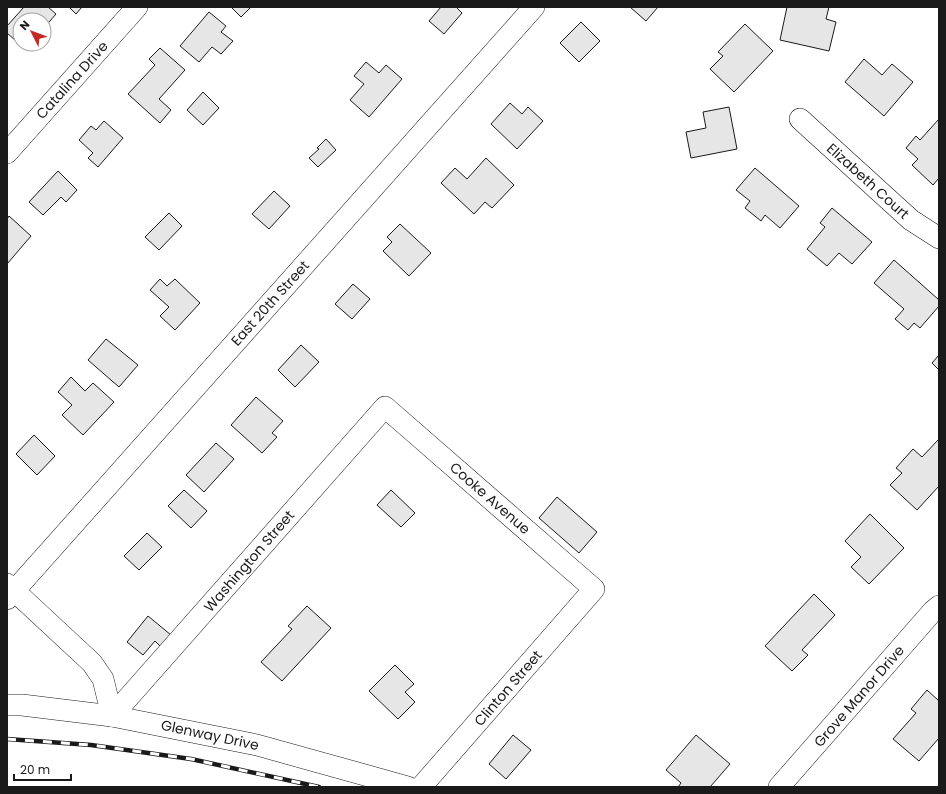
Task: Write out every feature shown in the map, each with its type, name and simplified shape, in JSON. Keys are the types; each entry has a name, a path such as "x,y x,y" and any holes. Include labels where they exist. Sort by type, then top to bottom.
{"street":[{"name":"Catalina Drive","path":"7,153 137,7"},
{"name":"East 20th Street","path":"10,591 534,7"},
{"name":"Elizabeth Court","path":"800,119 911,220 939,238"},
{"name":"Cooke Avenue","path":"385,407 594,589"},
{"name":"Washington Street","path":"112,716 385,407"},
{"name":"Clinton Street","path":"421,787 594,589"},
{"path":"10,591 92,663 103,679 112,716"},
{"name":"Grove Manor Drive","path":"779,787 939,606"},
{"name":"Glenway Drive","path":"7,705 22,705 112,716 258,744 408,787"}],"building":[{"path":"24,7 48,7 56,14 52,19 52,12 20,12"},
{"path":"69,7 82,7 76,14"},
{"path":"231,7 251,7 241,17"},
{"path":"441,7 456,7 462,13 444,34 429,21"},
{"path":"630,7 658,7 646,21"},
{"path":"787,7 829,7 826,19 836,22 829,51 780,40"},
{"path":"209,12 226,26 221,32 233,41 221,54 212,47 199,62 180,46"},
{"path":"12,20 12,37 7,33 7,26"},
{"path":"581,22 600,41 579,62 560,43"},
{"path":"745,24 773,51 734,92 710,69 723,56 718,52"},
{"path":"160,48 185,70 159,99 171,110 160,123 128,94 155,65 149,59"},
{"path":"864,59 882,75 892,64 913,82 884,116 845,82"},
{"path":"366,62 379,73 386,65 402,79 369,117 350,100 364,84 354,76"},
{"path":"203,92 219,108 203,125 187,110"},
{"path":"510,103 522,114 528,107 543,121 517,149 491,124"},
{"path":"729,107 737,149 691,158 686,132 706,128 703,112"},
{"path":"939,119 939,178 933,185 912,165 918,159 906,148 916,136 920,140"},
{"path":"104,121 123,138 98,167 88,158 93,153 79,140 91,126 96,130"},
{"path":"326,139 336,150 318,167 309,158 319,149 317,148"},
{"path":"486,158 514,185 492,208 485,202 474,214 441,183 455,168 467,179"},
{"path":"755,168 799,206 780,228 765,215 761,221 745,208 750,201 736,190"},
{"path":"58,171 77,190 66,202 61,197 43,215 29,202"},
{"path":"274,191 290,206 269,229 252,214"},
{"path":"832,208 872,242 852,264 839,253 827,266 807,249 825,227 820,223"},
{"path":"169,213 182,226 159,250 145,237"},
{"path":"9,216 31,236 7,264 7,219"},
{"path":"400,224 431,253 409,276 383,251 392,242 387,237"},
{"path":"894,260 939,300 939,306 920,328 914,323 908,330 895,319 904,309 874,283"},
{"path":"160,279 167,286 175,279 200,303 175,330 160,316 169,307 150,290"},
{"path":"353,284 370,299 352,319 335,304"},
{"path":"106,339 138,365 119,387 88,360"},
{"path":"301,345 319,362 295,387 278,370"},
{"path":"939,355 939,370 932,363"},
{"path":"71,377 85,391 93,383 114,402 83,435 62,415 72,405 58,392"},
{"path":"256,397 283,421 272,433 277,437 262,453 231,425"},
{"path":"34,435 55,456 37,475 16,454"},
{"path":"938,440 939,486 917,510 890,485 902,473 896,468 913,449 922,457"},
{"path":"216,443 234,459 204,492 186,475"},
{"path":"184,490 207,511 191,528 168,506"},
{"path":"391,490 415,513 401,527 377,505"},
{"path":"557,497 597,532 579,553 539,518"},
{"path":"870,514 904,548 869,584 851,567 861,557 845,541"},
{"path":"147,533 162,547 139,570 124,556"},
{"path":"814,594 835,615 802,650 808,655 792,671 765,646"},
{"path":"307,606 331,628 282,681 261,662 292,629 288,626"},
{"path":"148,616 171,635 161,647 155,641 143,655 127,642"},
{"path":"395,665 414,684 405,692 415,702 398,719 369,691"},
{"path":"927,690 939,701 939,738 919,761 893,739 916,713 911,709"},
{"path":"513,735 531,750 506,779 489,764"},
{"path":"696,735 730,764 710,787 678,787 681,783 666,770"}],"railway":[{"path":"7,739 91,745 191,759 319,787"}]}
